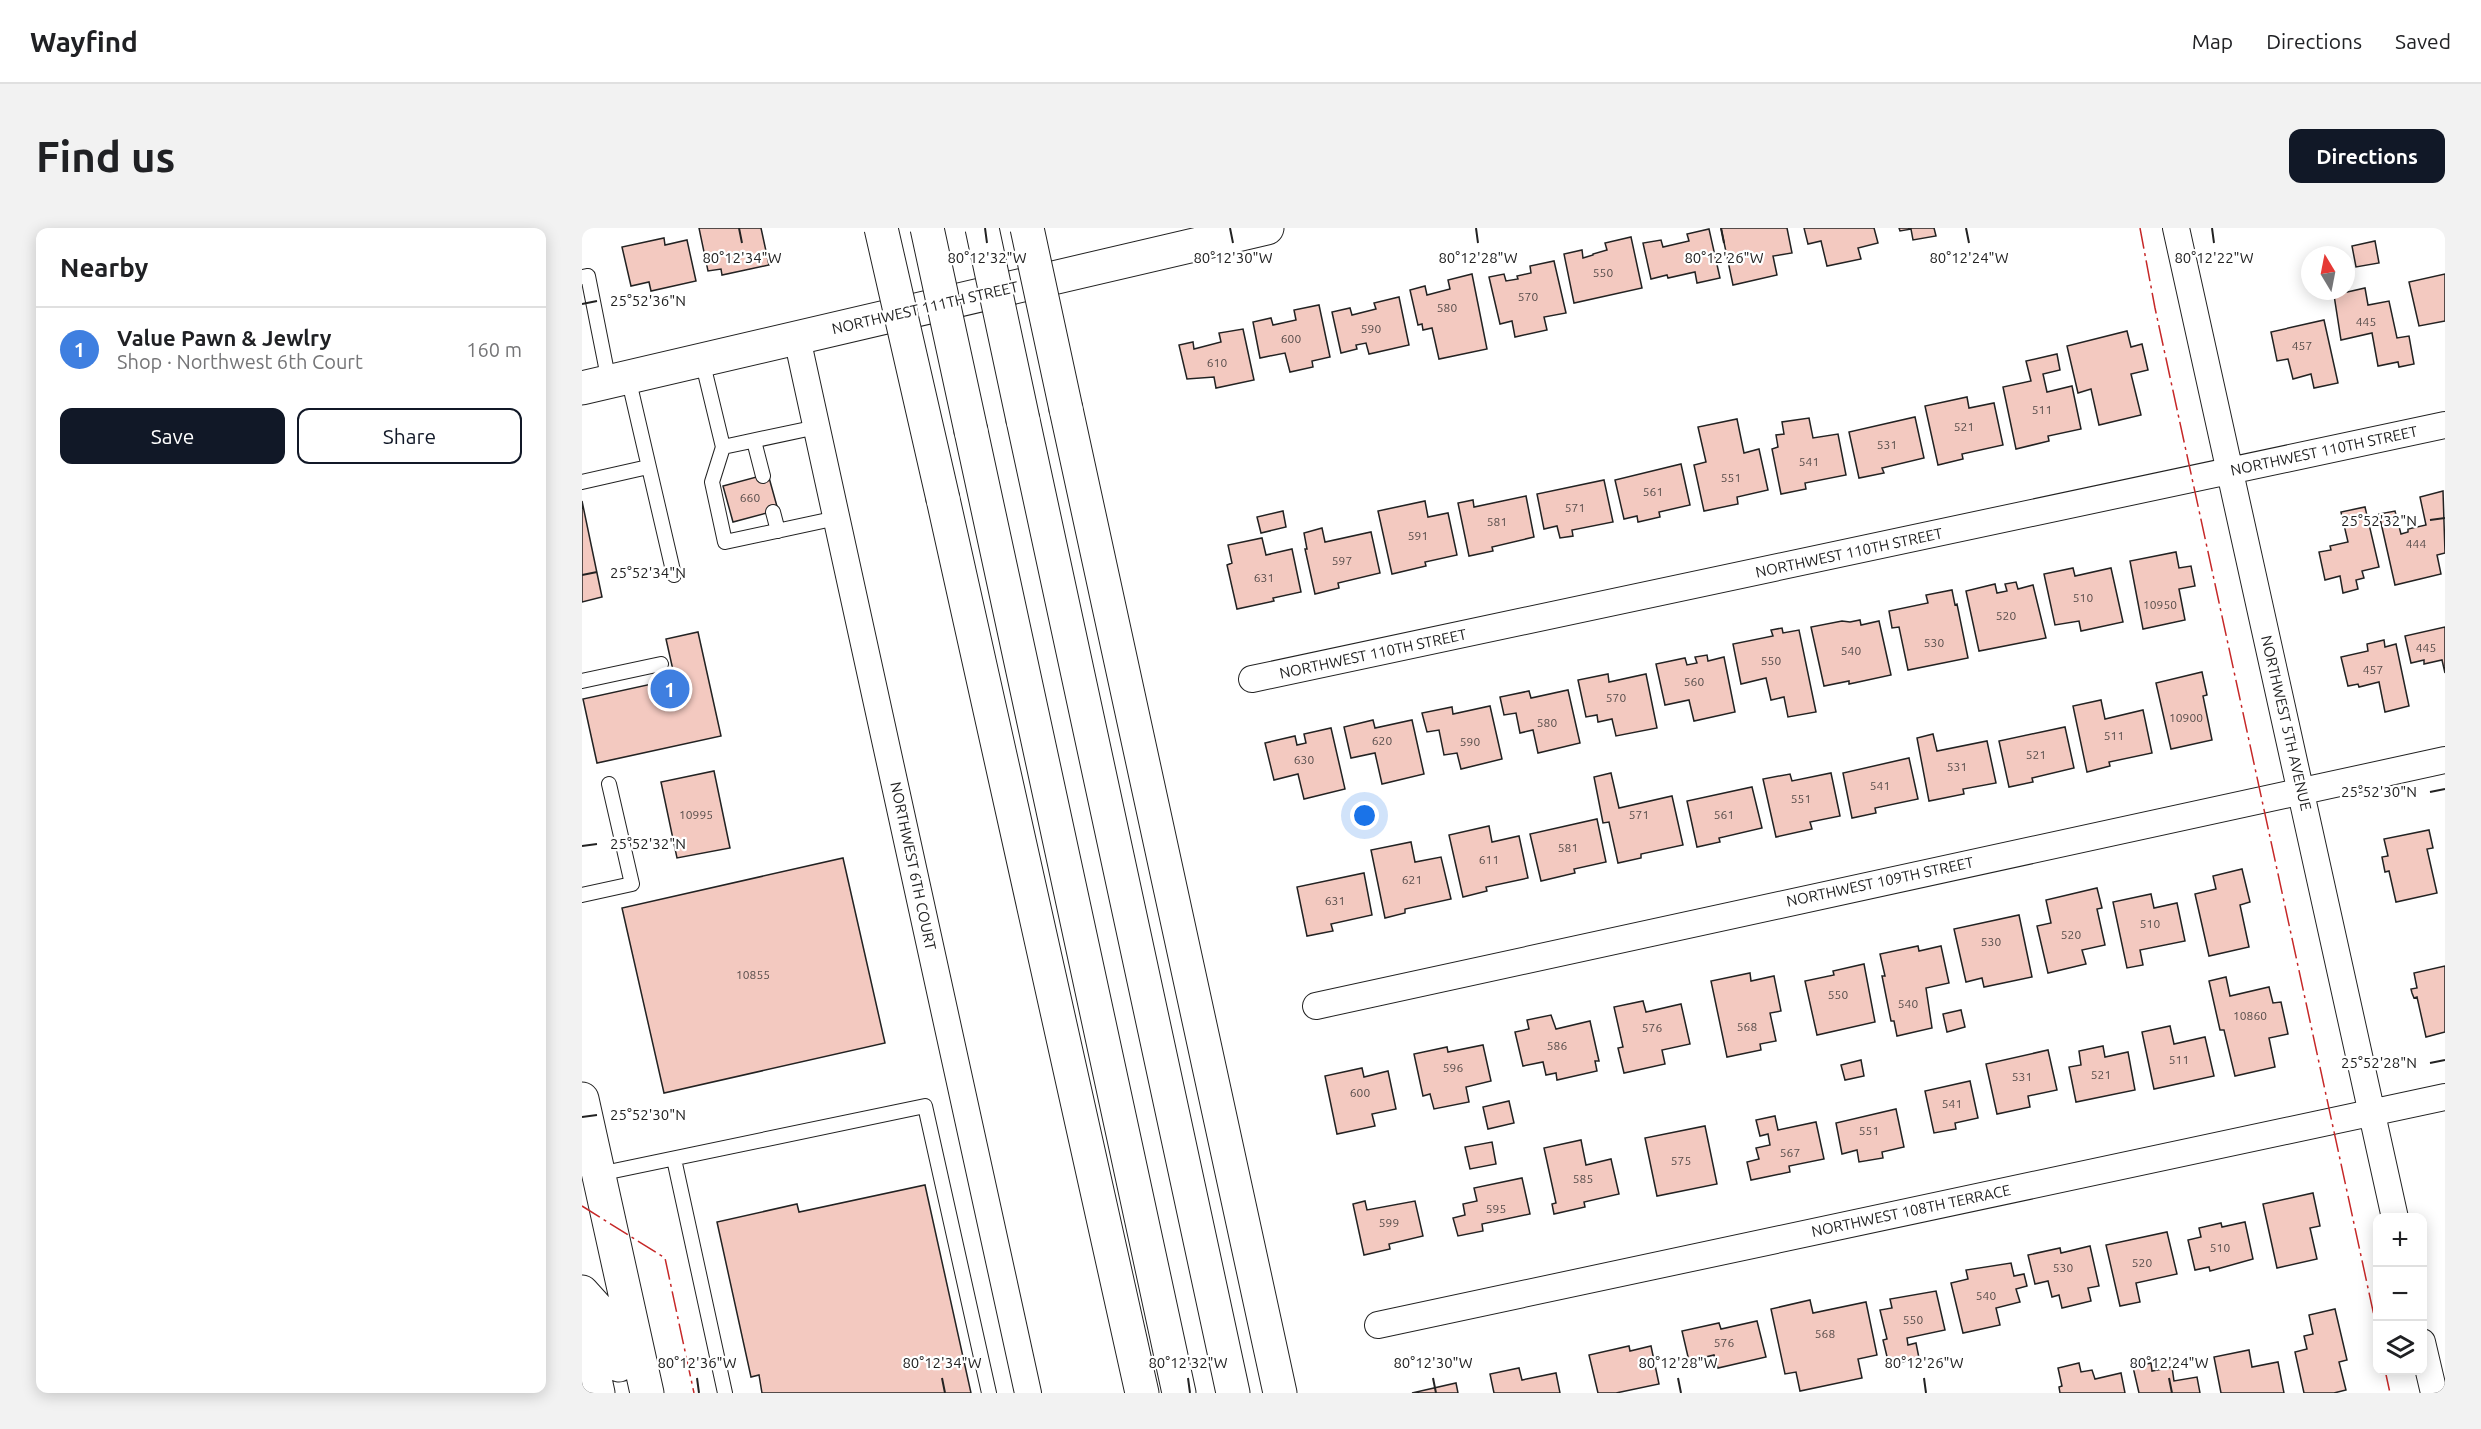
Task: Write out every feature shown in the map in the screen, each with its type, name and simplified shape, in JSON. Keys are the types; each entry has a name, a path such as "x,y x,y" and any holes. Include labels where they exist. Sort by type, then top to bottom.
{"main road":[{"path":"881,228 1142,1393"},
{"path":"927,228 1179,1393"},
{"path":"982,228 1233,1393"},
{"path":"1027,228 1280,1393"},
{"name":"NORTHWEST 111TH STREET","path":"606,382 1267,228"},
{"path":"582,1099 590,1163 647,1393"},
{"path":"582,1292 610,1323 625,1393"},
{"path":"582,1319 598,1393"}],"street":[{"name":"NORTHWEST 5TH AVENUE","path":"2175,228 2394,1213"},
{"name":"NORTHWEST 6TH COURT","path":"797,338 1028,1393"},
{"name":"NORTHWEST 110TH STREET","path":"1252,680 2445,425"},
{"name":"NORTHWEST 109TH STREET","path":"1316,1006 2445,760"},
{"name":"NORTHWEST 108TH TERRACE","path":"1378,1325 2445,1097"},
{"path":"2427,1363 2434,1393"}],"lane":[{"path":"582,277 588,276 606,382 648,467 674,575"},
{"path":"702,360 723,447 711,482 725,542 837,518"},
{"path":"723,447 817,427"},
{"path":"754,441 763,476"},
{"path":"582,482 648,467"},
{"path":"773,512 778,531"},
{"path":"582,681 661,664"},
{"path":"582,895 632,884 609,784"},
{"path":"590,1163 674,1159 925,1106 989,1393"},
{"path":"674,1159 725,1393"}],"building":[{"path":"699,228 761,228 769,265 722,275 721,269 708,271"},
{"path":"1721,228 1787,228 1792,253 1773,256 1777,275 1733,285"},
{"path":"1804,228 1874,228 1878,243 1858,248 1861,259 1827,266 1821,241 1808,244"},
{"path":"1899,228 1934,228 1936,236 1913,240 1911,229 1900,231"},
{"path":"1709,229 1720,278 1697,283 1695,272 1651,279 1643,243 1661,240 1663,247 1689,241 1687,234"},
{"path":"1631,237 1642,288 1574,303 1564,254 1582,250 1583,258 1607,250 1605,243"},
{"path":"664,238 665,245 687,240 696,281 651,291 649,282 631,286 622,247"},
{"path":"2375,241 2379,263 2356,267 2355,246 2352,246"},
{"path":"1554,261 1566,313 1544,317 1547,330 1515,337 1512,321 1500,324 1489,277 1504,274 1506,281 1518,279 1517,276 1531,273 1530,266"},
{"path":"1472,274 1487,349 1439,359 1432,328 1423,330 1422,324 1418,325 1410,290 1425,286 1427,295 1450,289 1448,280"},
{"path":"2445,274 2445,321 2419,326 2409,282"},
{"path":"2365,288 2368,305 2389,301 2397,338 2409,336 2414,364 2399,367 2398,362 2378,366 2372,333 2341,340 2335,300 2355,300 2355,290"},
{"path":"1399,297 1409,345 1369,354 1366,343 1356,345 1357,349 1341,353 1332,312 1350,308 1352,315 1376,309 1374,303"},
{"path":"1319,305 1330,357 1312,361 1313,367 1290,372 1285,353 1260,358 1253,322 1271,318 1273,325 1296,320 1294,310"},
{"path":"2324,320 2338,383 2314,388 2311,374 2293,379 2288,359 2277,361 2271,332"},
{"path":"1243,329 1254,380 1216,388 1214,377 1187,379 1179,345 1193,342 1194,349 1221,342 1219,333"},
{"path":"2127,331 2131,347 2142,344 2148,370 2131,374 2141,415 2099,425 2091,389 2078,393 2067,346"},
{"path":"2057,354 2060,370 2043,374 2047,392 2072,386 2081,429 2048,436 2049,441 2016,449 2003,387 2031,381 2026,361"},
{"path":"1967,397 1969,408 1994,403 2003,445 1962,454 1963,459 1938,465 1925,406"},
{"path":"1915,417 1924,458 1882,468 1884,473 1859,478 1849,432"},
{"path":"1809,418 1813,438 1838,434 1846,475 1805,483 1806,489 1781,494 1772,449 1778,447 1776,435 1784,434 1782,422"},
{"path":"1737,419 1744,453 1759,449 1768,490 1737,497 1738,504 1704,511 1694,465 1706,462 1698,427"},
{"path":"1681,464 1690,505 1659,512 1660,517 1638,522 1637,516 1624,519 1615,480"},
{"path":"768,474 778,510 733,522 723,486"},
{"path":"1604,480 1613,522 1572,530 1573,536 1560,538 1557,526 1544,529 1537,494"},
{"path":"2443,491 2445,553 2437,555 2441,574 2395,585 2379,514 2395,511 2401,534 2408,532 2408,529 2426,525 2420,497"},
{"path":"1526,496 1534,537 1492,547 1493,551 1469,556 1458,503 1473,500 1474,507"},
{"path":"582,501 602,597 582,602"},
{"path":"1425,501 1428,517 1448,513 1457,555 1425,562 1426,566 1392,574 1378,511"},
{"path":"2365,507 2379,567 2362,571 2364,578 2356,580 2358,589 2343,593 2340,576 2325,580 2319,552 2331,550 2330,546 2348,542 2341,512"},
{"path":"1283,511 1286,527 1261,533 1257,517"},
{"path":"1322,528 1325,542 1371,532 1380,573 1338,583 1339,588 1315,594 1305,549 1307,549 1304,533"},
{"path":"1262,538 1266,555 1292,549 1301,592 1237,609 1227,565 1232,563 1228,545"},
{"path":"2176,552 2179,568 2191,566 2195,586 2179,589 2185,620 2143,629 2130,561"},
{"path":"2073,568 2075,576 2111,568 2123,622 2081,631 2079,621 2055,625 2044,574"},
{"path":"2016,582 2018,589 2033,585 2046,638 1979,651 1966,591 1995,584 1997,593 2007,591 2005,584"},
{"path":"1952,590 1968,658 1908,670 1899,627 1892,628 1889,611 1928,603 1926,595"},
{"path":"1860,620 1861,625 1879,621 1891,675 1849,684 1849,681 1824,686 1811,627"},
{"path":"2445,627 2445,673 2442,660 2424,664 2424,660 2411,663 2405,636"},
{"path":"1782,628 1783,633 1799,630 1816,712 1788,717 1784,697 1771,700 1766,678 1741,684 1733,644 1773,636 1771,630"},
{"path":"698,632 721,736 597,763 583,699 675,679 666,639"},
{"path":"2384,640 2385,647 2396,644 2409,706 2385,712 2379,682 2359,687 2358,684 2348,686 2341,657 2368,651 2367,644"},
{"path":"1707,655 1708,661 1724,657 1735,712 1694,721 1689,700 1665,705 1656,664 1685,658 1687,665 1697,663 1695,657"},
{"path":"2202,672 2207,695 2203,696 2212,740 2171,749 2156,683"},
{"path":"1608,674 1609,682 1646,674 1657,728 1616,736 1612,719 1598,722 1597,715 1586,717 1578,680"},
{"path":"1568,690 1580,743 1538,753 1533,730 1520,733 1516,713 1504,715 1500,697 1529,691 1531,698"},
{"path":"2101,700 2105,719 2143,710 2152,753 2109,762 2110,766 2087,772 2073,706"},
{"path":"1490,706 1502,759 1461,769 1457,753 1444,755 1439,730 1427,732 1422,713 1452,707 1453,714"},
{"path":"1373,720 1375,728 1412,720 1424,774 1382,784 1375,753 1351,758 1344,727"},
{"path":"2065,727 2074,768 2032,778 2033,782 2009,787 1999,741"},
{"path":"1331,728 1345,789 1304,799 1298,774 1274,780 1265,743 1295,736 1297,745 1306,743 1304,734"},
{"path":"1933,734 1937,751 1987,741 1996,783 1963,789 1964,794 1929,801 1917,738"},
{"path":"1909,758 1918,799 1875,808 1876,813 1852,818 1843,773"},
{"path":"714,771 730,848 677,858 661,782"},
{"path":"1611,773 1619,808 1672,796 1683,845 1641,854 1641,858 1618,863 1609,822 1603,823 1594,777"},
{"path":"1831,773 1840,816 1810,822 1812,829 1776,837 1763,779 1790,774 1792,781"},
{"path":"1752,787 1762,828 1719,838 1720,842 1697,847 1687,801"},
{"path":"1597,819 1606,862 1574,869 1575,873 1541,881 1530,834"},
{"path":"1489,826 1492,842 1519,836 1528,878 1486,887 1487,891 1463,897 1449,835"},
{"path":"2429,830 2433,848 2427,849 2437,893 2396,902 2389,871 2385,872 2382,857 2388,856 2384,839"},
{"path":"1411,842 1415,862 1441,857 1451,899 1405,909 1405,913 1385,918 1371,850"},
{"path":"843,858 885,1043 664,1093 622,908"},
{"path":"2242,869 2250,902 2240,905 2249,947 2209,956 2195,894 2216,889 2213,876"},
{"path":"1364,873 1372,915 1331,924 1333,931 1307,936 1297,887"},
{"path":"2097,888 2102,908 2097,909 2105,945 2082,950 2086,964 2048,973 2037,926 2051,923 2046,900"},
{"path":"2151,894 2154,908 2177,903 2185,941 2140,950 2143,965 2127,968 2113,902"},
{"path":"2019,915 2032,977 1984,987 1982,978 1966,982 1954,929"},
{"path":"1918,946 1919,951 1941,946 1949,983 1926,988 1932,1028 1897,1036 1894,1021 1891,1021 1880,954"},
{"path":"1864,964 1875,1022 1817,1035 1805,981 1834,975 1833,971"},
{"path":"2445,966 2445,1032 2426,1037 2417,997 2414,998 2411,989 2417,988 2414,973"},
{"path":"1750,973 1751,981 1774,976 1781,1011 1770,1013 1776,1041 1760,1044 1761,1050 1727,1057 1711,981"},
{"path":"2226,977 2230,996 2269,987 2273,1003 2281,1002 2288,1034 2269,1038 2275,1067 2235,1076 2224,1030 2220,1030 2209,981"},
{"path":"1643,1001 1646,1012 1681,1004 1690,1044 1662,1050 1665,1064 1624,1073 1618,1048 1623,1047 1614,1007"},
{"path":"1961,1010 1965,1027 1947,1032 1943,1014"},
{"path":"1551,1015 1556,1029 1590,1021 1599,1061 1595,1061 1597,1071 1557,1080 1556,1073 1546,1075 1543,1062 1523,1066 1515,1032 1529,1029 1527,1020"},
{"path":"2170,1026 2174,1044 2205,1037 2214,1076 2154,1089 2142,1032"},
{"path":"1483,1045 1491,1081 1466,1087 1469,1102 1434,1109 1430,1094 1423,1096 1414,1054 1447,1047 1448,1052"},
{"path":"2103,1046 2105,1057 2128,1052 2135,1090 2076,1102 2069,1067 2081,1065 2079,1051"},
{"path":"2048,1050 2057,1090 2028,1096 2030,1107 1997,1114 1986,1064"},
{"path":"1861,1060 1864,1076 1845,1080 1841,1065"},
{"path":"1362,1068 1364,1077 1388,1071 1396,1109 1372,1114 1375,1126 1337,1134 1325,1076"},
{"path":"1970,1081 1978,1118 1955,1123 1956,1129 1934,1133 1925,1091"},
{"path":"1509,1101 1514,1123 1488,1129 1483,1107"},
{"path":"1896,1109 1904,1147 1882,1152 1883,1158 1859,1162 1857,1150 1842,1154 1836,1123"},
{"path":"1775,1116 1778,1130 1816,1122 1824,1159 1789,1166 1790,1172 1751,1180 1747,1162 1759,1159 1756,1148 1770,1145 1768,1134 1760,1136 1756,1120"},
{"path":"1705,1126 1717,1184 1657,1196 1645,1138"},
{"path":"1581,1140 1586,1165 1611,1159 1619,1194 1584,1202 1585,1207 1554,1214 1552,1204 1556,1203 1544,1148"},
{"path":"1492,1142 1496,1164 1470,1169 1465,1147"},
{"path":"1522,1178 1530,1214 1482,1224 1483,1231 1458,1236 1453,1218 1465,1215 1463,1204 1477,1201 1474,1188"},
{"path":"925,1185 971,1393 762,1393 759,1375 751,1377 717,1222 797,1204 799,1212"},
{"path":"2313,1193 2320,1226 2310,1228 2317,1259 2277,1268 2263,1204"},
{"path":"1365,1201 1367,1210 1415,1201 1423,1236 1389,1244 1390,1249 1364,1255 1353,1204"},
{"path":"2245,1222 2253,1259 2210,1271 2209,1267 2195,1270 2188,1240 2201,1237 2199,1228 2221,1223 2222,1227"},
{"path":"2167,1232 2177,1274 2136,1283 2140,1302 2120,1306 2106,1245"},
{"path":"2090,1246 2099,1286 2088,1288 2091,1301 2062,1308 2059,1295 2052,1297 2048,1281 2035,1284 2028,1255 2060,1248 2061,1253"},
{"path":"2011,1263 2014,1276 2024,1274 2027,1286 2016,1289 2020,1302 1996,1308 2000,1325 1963,1333 1951,1283 1968,1279 1966,1270"},
{"path":"1936,1291 1945,1330 1907,1338 1908,1345 1916,1343 1919,1358 1889,1365 1883,1340 1887,1339 1880,1310 1892,1308 1890,1299"},
{"path":"1810,1300 1813,1313 1866,1302 1877,1355 1858,1359 1862,1378 1800,1391 1796,1372 1785,1374 1771,1309"},
{"path":"2335,1309 2347,1360 2339,1362 2346,1390 2334,1393 2304,1393 2295,1352 2307,1349 2304,1336 2313,1334 2309,1315"},
{"path":"1757,1321 1766,1357 1718,1368 1714,1355 1689,1361 1682,1331 1719,1323 1721,1329"},
{"path":"1629,1346 1630,1351 1651,1346 1659,1384 1616,1393 1598,1393 1589,1355"},
{"path":"2249,1350 2252,1367 2278,1362 2284,1393 2221,1393 2214,1357"},
{"path":"2079,1363 2081,1372 2092,1370 2095,1379 2121,1373 2125,1393 2060,1393 2059,1387 2062,1386 2058,1368"},
{"path":"2151,1363 2152,1371 2172,1367 2174,1381 2197,1377 2200,1393 2139,1393 2133,1367"},
{"path":"1519,1368 1522,1380 1556,1373 1560,1393 1494,1393 1490,1374"},
{"path":"1456,1383 1458,1393 1412,1393"}],"power":[{"path":"2140,228 2155,308 2375,1321"},
{"path":"582,1206 665,1258 694,1393"},
{"path":"2386,1375 2390,1393"}],"place":[{"name":"Value Pawn & Jewlry","path":"670,689"}]}
